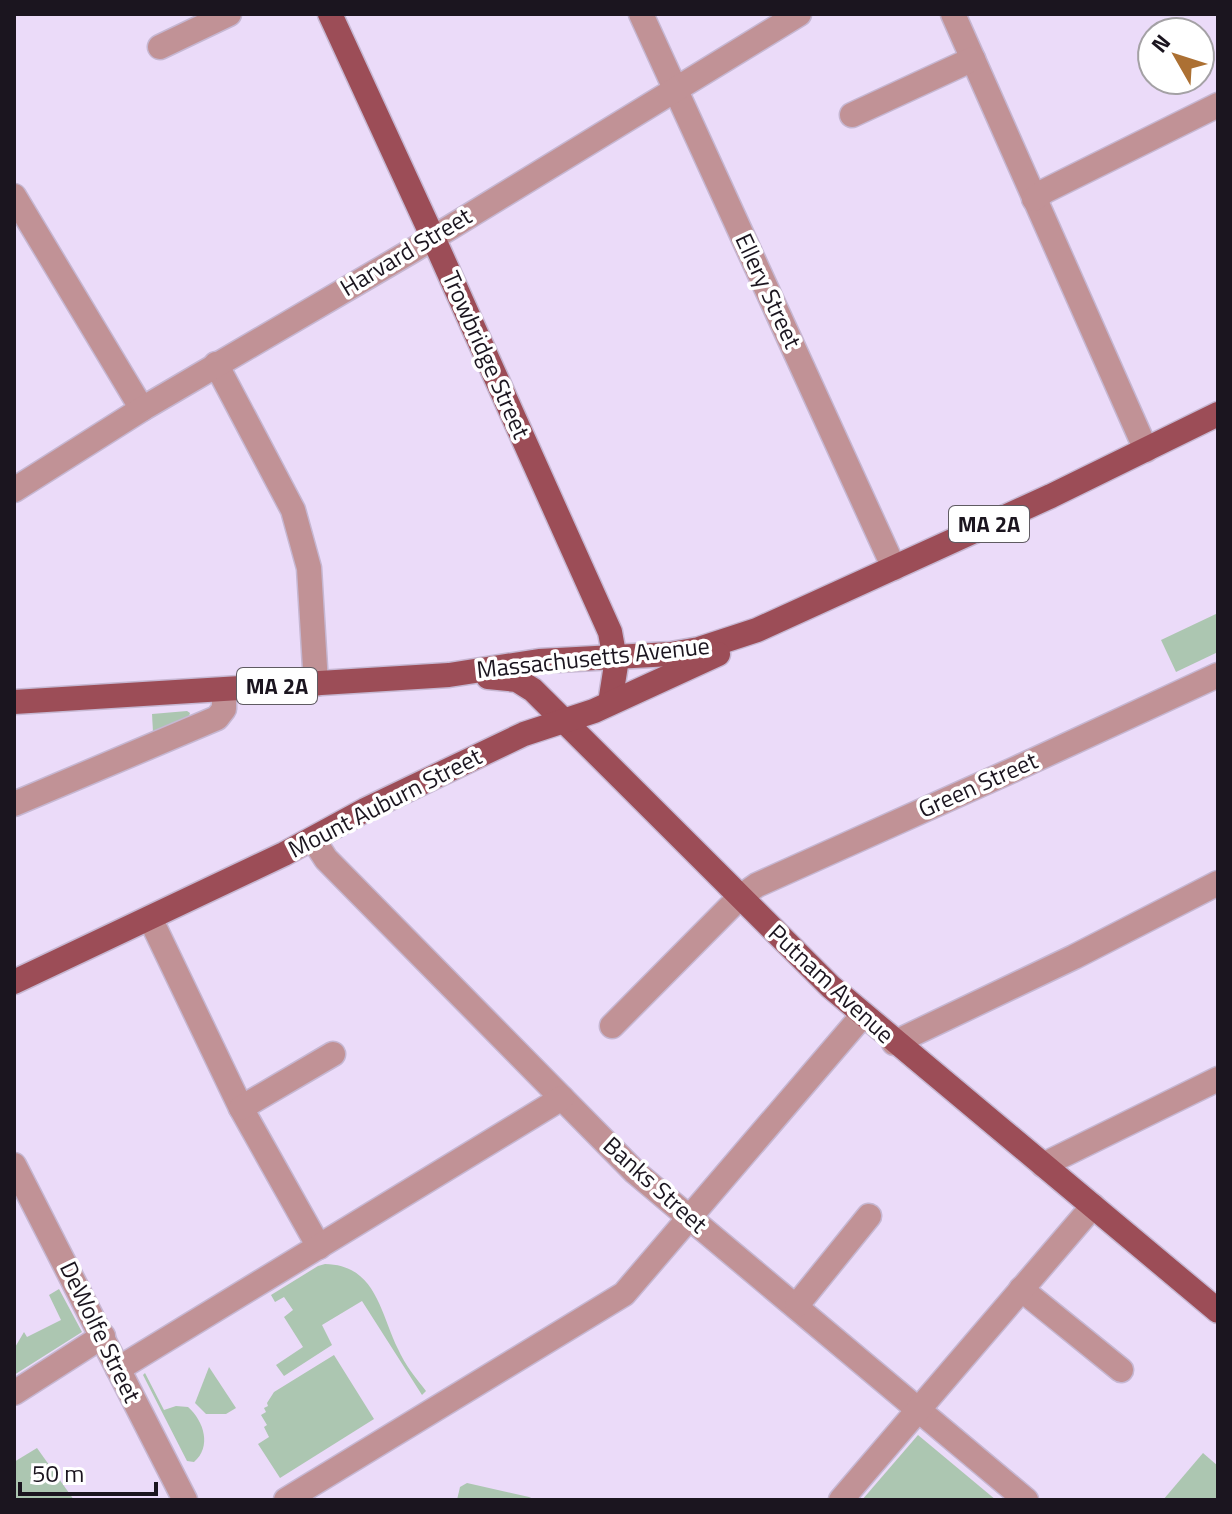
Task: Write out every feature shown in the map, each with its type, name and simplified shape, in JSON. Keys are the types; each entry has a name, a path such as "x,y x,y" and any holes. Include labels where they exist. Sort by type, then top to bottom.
{"main road":[{"name":"Trowbridge Street","path":"330,14 610,632 615,657 610,703"},
{"name":"Massachusetts Avenue","path":"14,702 449,675 539,661 699,649 757,630 894,568 1218,414"},
{"name":"Mount Auburn Street","path":"14,982 313,839 365,810 484,753 707,660 757,630"},
{"name":"Putnam Avenue","path":"449,675 520,681 538,693 740,897 863,1015 1218,1311"}],"street":[{"path":"160,47 229,14"},
{"name":"Ellery Street","path":"641,14 894,568"},
{"name":"Harvard Street","path":"14,490 216,364 433,237 799,14"},
{"path":"953,14 1146,450"},
{"path":"852,115 973,59"},
{"path":"1034,199 1218,105"},
{"path":"14,196 142,409"},
{"path":"216,364 293,510 309,568 316,684"},
{"name":"Green Street","path":"612,1026 740,897 765,880 1218,675"},
{"path":"14,804 217,718 224,709 224,690"},
{"name":"Banks Street","path":"313,839 326,859 635,1172 1026,1500"},
{"path":"894,1043 1074,957 1218,883"},
{"path":"150,918 241,1108 319,1247"},
{"path":"286,1500 618,1298 691,1218 863,1015"},
{"path":"241,1108 333,1054"},
{"path":"1043,1165 1218,1079"},
{"path":"118,1369 562,1098"},
{"name":"DeWolfe Street","path":"14,1165 185,1500"},
{"path":"841,1500 1093,1206"},
{"path":"797,1305 869,1216"},
{"path":"1021,1289 1121,1370"},
{"path":"14,1393 103,1336"}],"green space":[{"path":"1218,613 1218,652 1176,672 1161,640"},
{"path":"190,713 188,719 153,732 152,714"},
{"path":"325,1264 342,1266 366,1282 374,1293 401,1355 426,1391 422,1395 362,1301 322,1325 332,1345 284,1376 276,1365 303,1347 284,1317 293,1310 284,1297 275,1302 271,1295"},
{"path":"59,1289 82,1332 14,1375 14,1349 24,1332 27,1337 61,1320 49,1295"},
{"path":"334,1355 374,1419 280,1478 258,1444 269,1437 261,1415 266,1412 264,1408 274,1392"},
{"path":"209,1367 236,1408 226,1414 206,1414 195,1403"},
{"path":"145,1373 164,1410 176,1406 188,1407 198,1419 204,1442 200,1456 194,1462 187,1461 143,1375"},
{"path":"918,1435 996,1500 862,1500"},
{"path":"37,1448 74,1500 14,1500 14,1462"},
{"path":"1203,1453 1218,1466 1218,1500 1163,1500"},
{"path":"467,1483 536,1500 457,1500 460,1487"}]}
